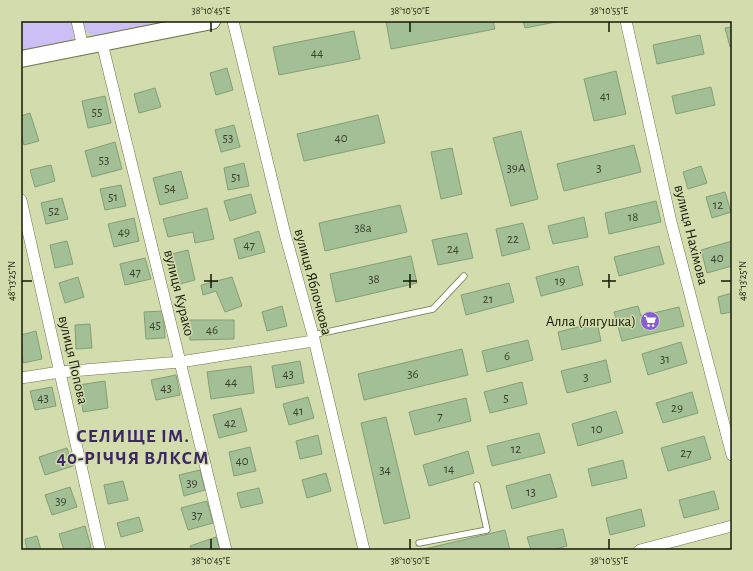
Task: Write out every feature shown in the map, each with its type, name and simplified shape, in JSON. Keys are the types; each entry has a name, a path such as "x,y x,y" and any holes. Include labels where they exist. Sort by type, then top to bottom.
{"street":[{"path":"77,21 83,47"},
{"path":"21,59 212,21"},
{"name":"вулиця Яблочкова","path":"233,21 283,226 313,338 364,550"},
{"name":"вулиця Нахімова","path":"626,21 671,222 732,455"},
{"name":"вулиця Курако","path":"102,43 226,550"},
{"name":"вулиця Попова","path":"21,200 100,550"},
{"path":"21,378 60,372 180,362 313,338"},
{"path":"640,550 732,526"}],"lane":[{"path":"313,338 433,309 464,276"},
{"path":"419,543 487,530 477,485"}],"shaded area":[{"path":"21,21 73,21 75,37 70,42 21,51"},
{"path":"82,21 178,21 101,36 89,34"}],"building":[{"path":"386,21 493,21 495,29 391,49"},
{"path":"523,21 561,21 525,28"},
{"path":"732,27 732,47 730,47 725,28"},
{"path":"354,31 360,59 279,75 273,47"},
{"path":"700,35 704,54 657,64 653,45"},
{"path":"227,68 233,90 216,95 210,73"},
{"path":"616,71 626,114 594,121 584,79"},
{"path":"711,87 715,105 676,114 672,96"},
{"path":"155,88 161,107 139,113 134,94"},
{"path":"105,96 111,123 88,128 82,101"},
{"path":"30,113 39,141 24,145 21,134 21,116"},
{"path":"378,115 385,143 304,161 297,134"},
{"path":"234,125 240,147 221,152 215,130"},
{"path":"521,131 538,199 511,206 493,138"},
{"path":"115,142 122,169 92,177 85,151"},
{"path":"634,145 641,172 564,191 557,164"},
{"path":"452,148 462,194 441,199 431,152"},
{"path":"244,163 249,186 228,190 224,168"},
{"path":"51,165 55,181 35,187 30,170"},
{"path":"701,166 707,183 688,189 683,172"},
{"path":"181,171 188,198 160,205 153,178"},
{"path":"121,185 126,206 105,210 100,189"},
{"path":"725,192 731,212 712,218 706,197"},
{"path":"251,194 256,213 230,221 224,201"},
{"path":"62,198 68,219 46,224 41,203"},
{"path":"656,201 661,222 609,234 605,213"},
{"path":"400,205 407,232 325,251 319,223"},
{"path":"207,208 214,239 195,243 193,232 168,237 163,219"},
{"path":"584,217 588,237 553,244 548,226"},
{"path":"134,218 139,241 114,247 108,224"},
{"path":"523,223 530,249 502,256 496,229"},
{"path":"259,231 265,252 239,259 234,239"},
{"path":"467,233 473,258 438,265 432,240"},
{"path":"67,241 73,264 55,268 50,245"},
{"path":"732,241 732,266 707,273 701,250"},
{"path":"659,246 664,264 619,276 614,257"},
{"path":"188,250 195,280 176,285 168,255"},
{"path":"411,256 417,283 336,302 330,274"},
{"path":"145,258 151,279 125,285 120,264"},
{"path":"578,266 583,285 541,296 536,277"},
{"path":"78,277 84,297 65,303 59,283"},
{"path":"232,277 242,306 225,312 216,291 203,295 201,285"},
{"path":"509,283 514,302 466,315 461,295"},
{"path":"732,293 732,312 721,314 718,297"},
{"path":"282,306 287,326 267,331 262,312"},
{"name":"Алла (лягушка)","path":"638,306 641,316 679,307 684,326 622,341 614,312"},
{"path":"163,311 165,338 146,339 144,312"},
{"path":"189,320 234,320 234,339 190,340"},
{"path":"597,322 601,341 562,350 558,332"},
{"path":"90,324 92,348 76,349 75,325"},
{"path":"36,331 42,359 23,363 21,335"},
{"path":"528,340 533,360 487,372 482,351"},
{"path":"681,342 687,363 648,375 642,354"},
{"path":"462,349 468,375 364,400 358,374"},
{"path":"606,360 611,382 567,393 561,371"},
{"path":"300,361 304,383 276,388 272,366"},
{"path":"251,366 254,393 211,399 207,372"},
{"path":"176,375 180,395 156,400 151,380"},
{"path":"105,381 108,408 83,412 79,385"},
{"path":"522,382 527,404 490,413 484,392"},
{"path":"52,387 56,406 35,410 30,391"},
{"path":"692,392 698,413 663,423 656,403"},
{"path":"308,397 314,418 289,425 283,404"},
{"path":"466,398 471,421 415,435 409,412"},
{"path":"241,408 247,431 219,438 213,415"},
{"path":"616,411 623,433 578,446 572,424"},
{"path":"386,417 410,518 384,524 361,423"},
{"path":"539,433 545,453 492,466 487,446"},
{"path":"318,435 322,454 300,459 296,441"},
{"path":"704,436 711,459 668,471 661,448"},
{"path":"250,447 256,471 234,476 229,452"},
{"path":"67,448 73,466 45,475 39,457"},
{"path":"468,451 474,473 429,486 423,465"},
{"path":"623,460 627,478 592,486 588,469"},
{"path":"200,470 205,490 184,496 179,475"},
{"path":"326,473 331,491 307,498 302,480"},
{"path":"550,474 557,497 512,509 506,486"},
{"path":"123,481 128,500 108,504 104,485"},
{"path":"70,487 77,507 52,515 45,495"},
{"path":"259,488 263,503 241,508 237,493"},
{"path":"714,491 719,509 684,518 679,500"},
{"path":"207,501 213,523 188,530 181,508"},
{"path":"641,509 645,526 610,535 606,518"},
{"path":"139,517 143,531 121,537 117,523"},
{"path":"85,526 91,547 82,550 64,550 59,534"},
{"path":"563,529 567,546 552,550 531,550 527,537"},
{"path":"505,530 510,550 420,550"},
{"path":"37,536 41,550 27,550 25,539"},
{"path":"216,537 220,550 192,550 190,546"}],"place":[{"name":"Алла (лягушка)","path":"650,321"}],"district":[{"name":"СЕЛИЩЕ ІМ. 40-РІЧЧЯ ВЛКСМ","path":"133,447"}]}
